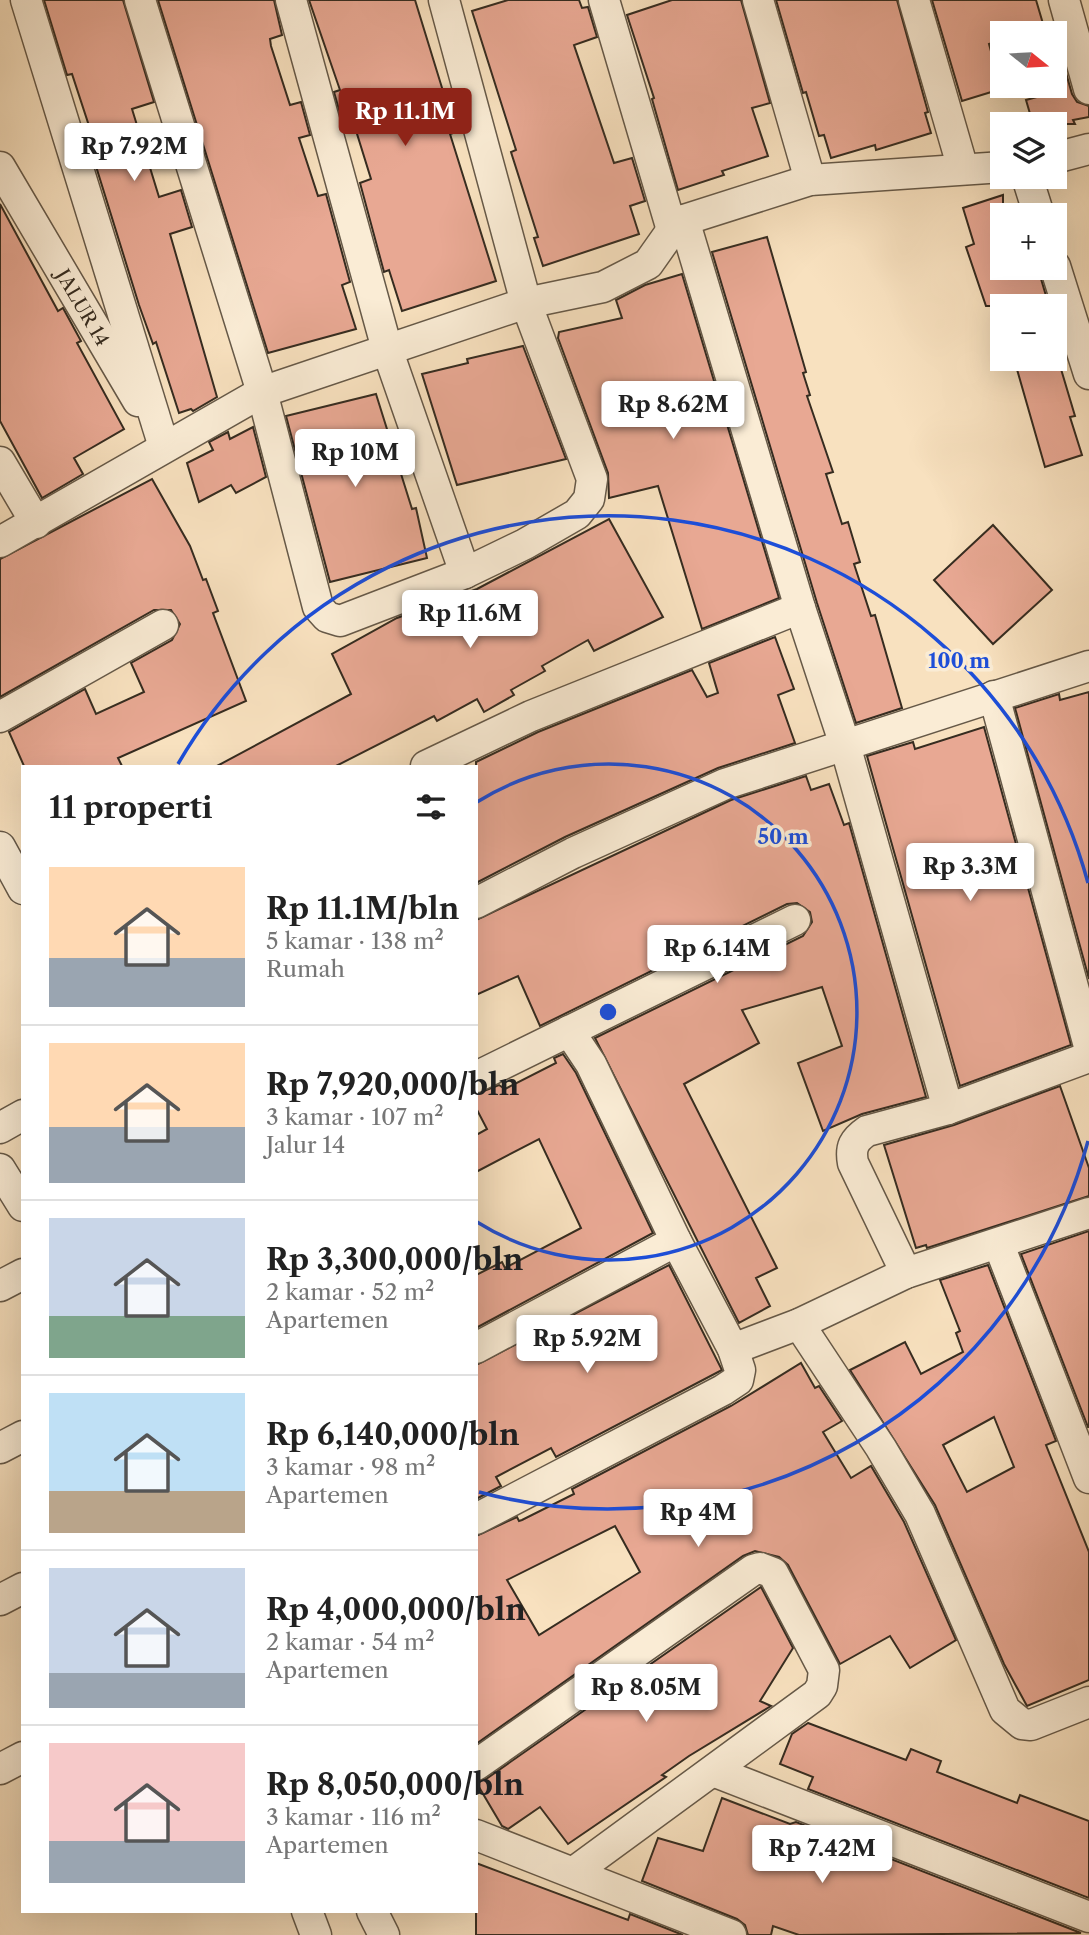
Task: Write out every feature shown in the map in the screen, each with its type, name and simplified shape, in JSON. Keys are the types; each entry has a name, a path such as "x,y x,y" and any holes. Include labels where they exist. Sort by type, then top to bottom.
{"street":[{"path":"26,0 164,447"},
{"path":"140,0 262,392 318,607 327,617 340,621 466,573 576,514 589,499 592,479 526,303 444,0"},
{"path":"291,0 387,349 466,573"},
{"path":"604,0 845,745 947,1109"},
{"path":"758,0 810,180"},
{"path":"914,0 963,169"},
{"path":"1065,0 1089,89"},
{"path":"1067,155 1089,149"},
{"name":"JALUR 14","path":"0,167 164,447"},
{"path":"0,542 262,392 526,303 603,287 648,264 678,225 810,180 990,168"},
{"path":"1059,280 1089,374"},
{"path":"0,462 36,523"},
{"path":"428,765 531,716 800,608"},
{"path":"0,717 163,625"},
{"path":"478,902 573,853 725,784 1089,666"},
{"path":"994,696 1089,1046"},
{"path":"0,847 21,885"},
{"path":"478,1076 795,920"},
{"path":"478,1518 737,1380 740,1370 733,1349 676,1241 591,1064 569,1031"},
{"path":"906,1273 853,1163 851,1150 857,1138 867,1131 947,1109 1089,1057"},
{"path":"0,1128 21,1116"},
{"path":"0,1169 21,1203"},
{"path":"733,1349 799,1324 906,1273 999,1245 1089,1213"},
{"path":"478,1347 676,1241"},
{"path":"999,1245 1089,1478"},
{"path":"0,1286 21,1275"},
{"path":"799,1324 881,1448 920,1514 1005,1710 1022,1724 1031,1725 1089,1702"},
{"path":"0,1448 21,1437"},
{"path":"478,1764 760,1568 773,1573 824,1670 824,1678 817,1694 574,1872"},
{"path":"0,1600 21,1589"},
{"path":"0,1769 21,1758"},
{"path":"713,1771 1089,1917"},
{"path":"478,1836 731,1935"},
{"path":"308,1913 316,1935"},
{"path":"373,1913 384,1935"}],"building":[{"path":"44,0 123,0 154,102 132,109 159,197 181,190 192,227 170,234 217,397 193,411 191,409 179,413 156,342 153,344 86,134 91,132 72,74 67,75"},
{"path":"158,0 274,0 282,35 270,39 271,46 290,105 301,102 310,135 299,138 318,196 326,194 350,282 342,285 356,329 268,353"},
{"path":"309,0 415,0 447,104 444,105 453,133 450,134 496,281 402,311 389,270 384,272 360,183 371,179 353,121 343,124 334,92 340,90"},
{"path":"508,0 579,0 582,8 588,7 597,37 574,45 614,163 632,158 645,201 630,206 639,234 543,266 534,238 538,237 511,152 516,150 472,11"},
{"path":"672,0 741,0 770,103 752,108 768,156 722,171 724,175 678,190 652,99 654,98 627,15"},
{"path":"776,0 897,0 928,112 925,113 931,133 876,150 875,145 831,158 824,135 819,136 806,92 803,93"},
{"path":"932,0 1036,0 1042,21 990,21 990,92 962,101"},
{"path":"1068,80 1077,102 1089,106 1089,117 1073,120 1075,124 1067,124 1067,112 1030,112 1026,100 1068,98"},
{"path":"1003,195 1003,203 990,203 990,280 1041,280 1045,294 990,294 990,306 986,306 966,247 974,244 963,208"},
{"path":"0,204 58,311 63,308 81,341 77,343 124,429 74,458 83,474 42,498 0,421"},
{"path":"767,237 806,372 803,373 810,395 807,396 833,472 826,474 842,524 848,522 860,562 854,564 871,616 875,615 902,708 856,723 817,603 712,252"},
{"path":"682,274 779,598 702,629 658,486 609,498 608,473 558,338 559,332 622,318 616,300 645,285"},
{"path":"523,346 566,459 457,485 422,374 468,363 467,359"},
{"path":"1017,371 1062,371 1075,416 1070,417 1082,455 1045,467"},
{"path":"376,394 412,509 416,508 427,558 330,582 286,416"},
{"path":"253,427 266,477 236,493 231,485 199,502 187,463 213,450 209,442 228,432 230,439"},
{"path":"152,479 190,546 203,580 206,579 218,611 213,613 246,701 118,758 122,765 24,765 9,732 85,689 96,714 144,692 131,663 172,640 180,624 171,610 154,610 0,697 0,559"},
{"path":"609,519 663,617 594,651 588,640 542,666 545,671 511,690 514,695 484,712 477,699 437,721 434,716 338,765 219,765 351,694 332,654 397,618 477,589"},
{"path":"993,525 1052,590 993,644 934,580"},
{"path":"775,637 794,689 778,695 795,743 718,768 565,837 478,882 476,762 538,732 692,670 707,697 718,693 709,663"},
{"path":"1089,692 1089,979 1015,708 1059,694 1060,700"},
{"path":"984,727 1071,1045 960,1086 867,756 913,742 915,749"},
{"path":"806,776 811,790 829,784 844,825 849,823 926,1097 862,1114 823,1131 798,1063 842,1046 822,987 742,1010 759,1043 684,1084 777,1268 756,1278 770,1306 739,1323 595,1038 803,936 812,922 810,912 797,903 787,904 540,1026 518,976 478,994 478,919 731,800"},
{"path":"563,1054 576,1073 653,1233 478,1327 478,1274 502,1262 505,1268 581,1228 539,1139 478,1171 478,1134 487,1129 478,1112 478,1093 499,1085 505,1089 556,1063 554,1058"},
{"path":"1060,1086 1089,1168 1089,1196 927,1248 926,1245 916,1248 884,1145 954,1125"},
{"path":"1089,1231 1089,1427 1088,1427 1021,1254"},
{"path":"669,1265 722,1370 556,1457 551,1448 496,1477 501,1486 478,1498 478,1364"},
{"path":"988,1265 1056,1441 1046,1445 1089,1552 1089,1680 1027,1706 1004,1664 935,1505 850,1370 905,1342 921,1374 963,1352 956,1333 960,1331 940,1280","holes":["994,1417 1014,1467 967,1492 943,1445"]},
{"path":"801,1363 815,1388 819,1386 842,1421 823,1432 851,1478 871,1466 904,1522 956,1640 910,1668 890,1636 840,1664 788,1565 779,1557 755,1551 743,1556 478,1743 478,1535 517,1517 519,1521 522,1520 574,1494 572,1489 731,1406","holes":["615,1526 640,1572 539,1635 507,1580"]},
{"path":"761,1587 793,1648 760,1701 771,1706 689,1756 662,1775 666,1777 568,1844 540,1807 508,1829 502,1826 478,1785 478,1781 486,1779"},
{"path":"808,1723 906,1760 911,1749 941,1761 937,1772 1017,1803 1020,1795 1089,1821 1089,1898 808,1789 813,1777 780,1764 792,1734"},
{"path":"722,1798 790,1824 796,1822 1081,1933 799,1935 773,1926 771,1935 748,1935 745,1925 737,1919 642,1881 658,1838 703,1851"},
{"path":"478,1864 628,1920 630,1914 683,1935 476,1935"}]}
